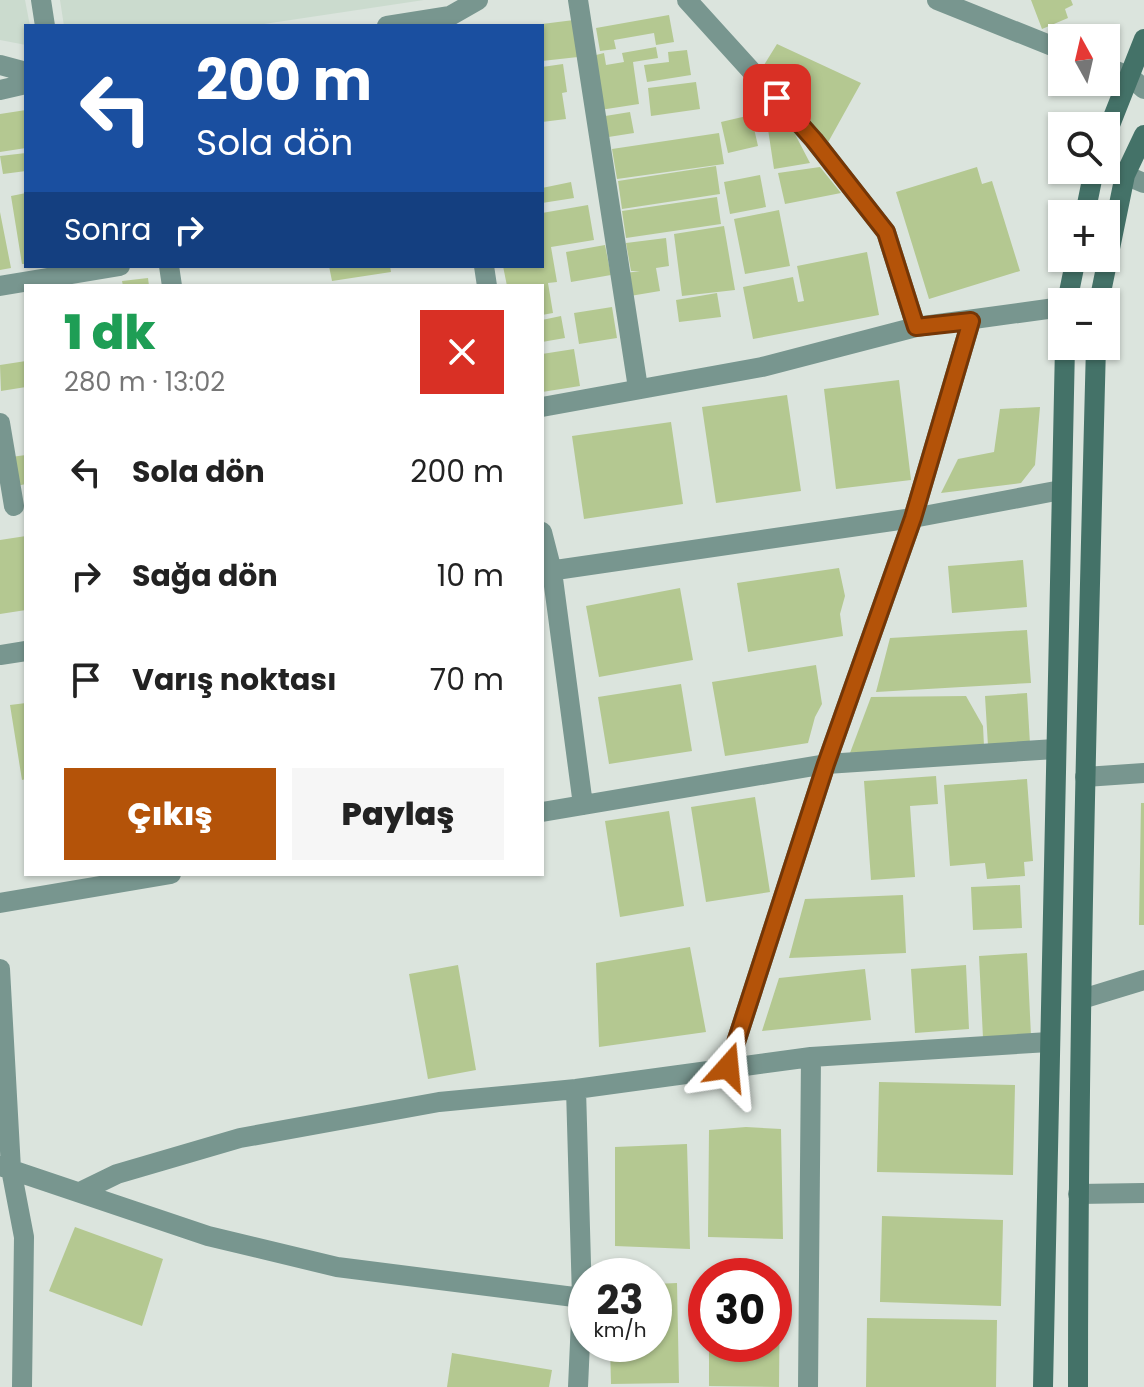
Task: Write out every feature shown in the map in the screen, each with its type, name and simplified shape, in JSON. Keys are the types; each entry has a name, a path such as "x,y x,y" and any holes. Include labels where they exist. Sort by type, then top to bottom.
{"main road":[{"path":"1120,112 1137,83 1144,39"},
{"path":"1102,288 1125,175 1144,135"},
{"path":"1043,1387 1065,360"},
{"path":"1078,1387 1085,777 1096,360"}],"street":[{"path":"41,0 45,24"},
{"path":"412,24 450,21 478,0"},
{"path":"578,0 638,388"},
{"path":"687,0 814,140 886,232 916,327"},
{"path":"937,0 1048,44"},
{"path":"0,65 24,71"},
{"path":"0,90 24,84"},
{"path":"1125,175 1144,183"},
{"path":"0,286 86,269"},
{"path":"544,407 762,367 916,327 1048,309"},
{"path":"728,1067 826,764 913,518 971,321"},
{"path":"0,423 13,506"},
{"path":"547,572 913,518 1061,490"},
{"path":"544,548 583,805"},
{"path":"0,655 24,651"},
{"path":"544,812 826,764 1055,749"},
{"path":"1085,777 1144,773"},
{"path":"0,903 159,876"},
{"path":"0,969 5,1167 24,1237 22,1387"},
{"path":"1082,999 1144,980"},
{"path":"80,1192 117,1174 240,1138 439,1102 576,1089 811,1057 1049,1042"},
{"path":"808,1387 811,1057"},
{"path":"576,1089 581,1258"},
{"path":"5,1167 208,1236 337,1267 568,1296"},
{"path":"1078,1194 1144,1193"},
{"path":"578,1387 579,1362"}],"shaded area":[{"path":"0,0 25,0 30,24 24,24 24,45 0,40"},
{"path":"60,0 424,0 264,24 64,24"}],"building":[{"path":"1031,0 1071,0 1073,5 1065,9 1068,18 1042,29"},
{"path":"669,15 674,42 656,45 654,33 614,40 616,49 600,51 596,28"},
{"path":"574,20 578,57 544,61 542,24"},
{"path":"777,44 861,83 826,146 764,65"},
{"path":"656,47 658,58 633,62 639,104 600,110 592,56 604,53 606,65 624,62 622,53"},
{"path":"687,50 691,75 647,82 644,65 669,62 668,52"},
{"path":"563,64 567,92 562,93 566,119 544,122 544,67"},
{"path":"696,82 700,109 651,116 648,88"},
{"path":"24,110 24,148 0,152 0,114"},
{"path":"630,112 634,133 602,138 599,117"},
{"path":"784,113 810,163 774,169 766,116"},
{"path":"751,115 758,146 728,153 721,122"},
{"path":"719,133 724,164 617,179 612,149"},
{"path":"24,153 24,171 3,174 0,156"},
{"path":"716,166 720,194 622,209 618,181"},
{"path":"820,167 841,193 785,204 778,173"},
{"path":"977,167 982,184 992,181 1020,271 929,299 896,192"},
{"path":"760,175 766,207 730,214 724,182"},
{"path":"571,182 574,198 544,203 544,188"},
{"path":"24,193 24,264 22,264 11,196"},
{"path":"717,197 721,224 626,238 622,211"},
{"path":"588,205 594,240 551,247 557,282 548,283 553,313 544,315 544,284 507,284 503,268 544,268 544,213"},
{"path":"779,210 790,266 745,274 734,219"},
{"path":"0,212 11,268 0,270"},
{"path":"724,226 735,290 682,296 674,234"},
{"path":"666,238 669,266 656,268 660,291 630,296 626,273 640,271 631,271 626,243"},
{"path":"605,245 611,275 571,282 566,252"},
{"path":"867,252 879,315 753,339 743,287 793,277 798,302 804,301 797,266"},
{"path":"329,268 390,268 391,272 332,281"},
{"path":"148,278 149,284 123,284 122,281"},
{"path":"717,293 721,317 679,322 676,300"},
{"path":"612,307 617,338 579,344 574,313"},
{"path":"561,316 565,338 544,342 544,320"},
{"path":"574,349 580,386 544,392 544,354"},
{"path":"24,361 24,387 1,391 0,365"},
{"path":"899,380 911,480 836,489 824,389"},
{"path":"787,395 801,491 716,503 702,407"},
{"path":"1040,407 1035,465 1021,483 941,493 958,459 994,452 1000,409"},
{"path":"671,422 683,504 584,519 572,436"},
{"path":"24,455 24,484 16,486 11,457"},
{"path":"24,536 24,610 0,614 0,540"},
{"path":"1023,560 1027,607 952,613 948,566"},
{"path":"839,568 845,596 840,614 843,636 748,652 737,583"},
{"path":"680,588 693,660 599,677 586,606"},
{"path":"1027,630 1031,683 876,692 890,638"},
{"path":"816,665 822,704 808,743 725,756 712,682"},
{"path":"681,684 692,751 609,764 598,697"},
{"path":"1027,693 1030,744 988,746 985,696"},
{"path":"966,696 983,726 984,746 850,753 871,697"},
{"path":"24,703 22,780 10,705"},
{"path":"936,776 938,804 910,806 915,877 871,880 864,781"},
{"path":"1027,779 1033,861 1024,862 1025,876 987,879 985,863 950,866 944,785"},
{"path":"755,797 770,892 706,902 691,807"},
{"path":"1141,803 1144,803 1144,925 1139,925"},
{"path":"669,811 684,906 620,917 605,821"},
{"path":"1020,885 1022,928 973,930 971,887"},
{"path":"903,895 906,953 789,958 805,899"},
{"path":"690,947 706,1032 599,1047 596,963"},
{"path":"1027,953 1031,1036 983,1038 979,956"},
{"path":"458,965 476,1070 428,1079 409,974"},
{"path":"966,965 969,1029 915,1033 911,969"},
{"path":"865,969 871,1020 762,1031 779,978"},
{"path":"879,1082 1015,1085 1013,1175 877,1172"},
{"path":"746,1127 781,1129 783,1239 708,1237 709,1130"},
{"path":"687,1144 690,1249 615,1246 615,1147"},
{"path":"882,1216 1003,1220 1001,1306 880,1302"},
{"path":"75,1227 163,1259 142,1326 49,1291"},
{"path":"672,1283 677,1283 679,1383 611,1384 610,1362 672,1362"},
{"path":"867,1318 997,1320 996,1387 866,1387"},
{"path":"452,1353 552,1370 549,1387 447,1387"},
{"path":"709,1362 779,1362 779,1387 709,1386"}],"route":[{"path":"728,1067 826,764 913,518 971,321 916,327 886,232 777,98"}]}
